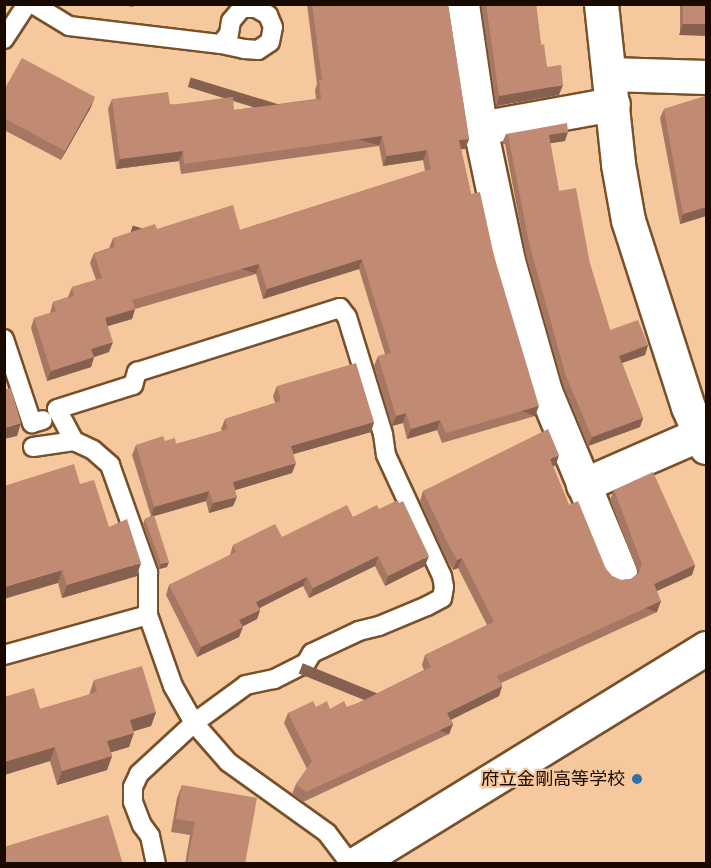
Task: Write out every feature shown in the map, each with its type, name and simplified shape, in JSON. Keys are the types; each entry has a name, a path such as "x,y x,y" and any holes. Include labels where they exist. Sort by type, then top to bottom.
{"street":[{"path":"462,4 480,128 508,261 545,391 620,572"},
{"path":"583,485 703,440 688,406 628,220 618,164 601,4"},
{"path":"480,128 611,89 706,77"},
{"path":"355,864 706,648"}],"lane":[{"path":"4,39 21,8 69,26 221,44"},
{"path":"74,441 57,410 133,385 137,372 340,309 347,317 383,434 386,455 442,576 444,586 442,598 312,653 306,663 274,679 246,685 194,723 139,774 133,788 134,802 142,825 150,836 156,864"},
{"path":"4,339 32,423 43,420"},
{"path":"33,447 74,441 93,450 110,465 148,572 148,615 173,686 194,723 228,762 327,833 350,864"},
{"path":"4,655 148,615"}],"building":[{"path":"312,4 448,4 469,139 459,140 471,194 480,192 494,256 539,406 446,433 440,420 411,429 406,413 396,416 378,356 391,353 362,259 267,289 259,264 132,300 135,309 105,318 113,342 91,349 94,357 51,371 34,318 56,311 53,302 74,296 72,287 102,278 94,253 115,247 113,238 155,224 157,229 233,205 240,230 431,169 427,150 387,156 382,136 184,164 183,151 120,159 112,99 168,92 170,105 233,97 234,110 321,99 319,80 322,80"},
{"path":"486,4 536,4 541,45 544,44 547,67 561,65 563,85 499,96"},
{"path":"683,4 706,4 706,24 683,24"},
{"path":"22,58 95,97 65,151 4,118 4,90"},
{"path":"706,96 706,207 683,214 664,109"},
{"path":"567,123 568,132 549,135 559,191 576,188 590,264 610,330 638,320 648,345 619,356 643,418 592,437 566,376 530,247 506,134"},
{"path":"356,363 374,422 291,446 296,463 233,482 237,497 213,503 209,491 154,507 136,445 163,436 165,441 175,438 176,444 228,429 225,419 281,401 277,386"},
{"path":"11,388 21,423 4,428 4,390"},
{"path":"548,429 559,455 550,459 569,505 578,501 606,569 612,576 621,580 631,579 639,573 642,564 614,490 653,472 695,565 654,584 661,601 497,676 502,686 447,713 453,724 306,792 296,784 312,761 288,713 313,701 316,707 327,701 330,709 344,701 347,707 358,703 431,667 425,655 494,622 462,558 457,560 449,546 423,491"},
{"path":"74,464 80,484 94,480 109,527 127,519 141,563 67,585 62,570 4,587 4,486"},
{"path":"398,500 399,503 403,501 429,556 388,576 378,556 313,588 307,577 256,602 260,610 239,620 243,627 201,647 169,585 236,552 233,545 275,524 282,537 347,505 353,517 377,505 379,509"},
{"path":"154,515 169,562 161,564 145,519"},
{"path":"142,666 156,712 130,720 134,733 107,741 112,756 62,771 55,747 4,762 4,697 34,688 40,709 97,692 94,680"},
{"path":"182,785 257,798 245,864 187,864 195,822 176,819"},
{"path":"108,815 123,864 4,864 4,847"}],"place":[{"name":"府立金剛高等学校","path":"637,779"}]}
